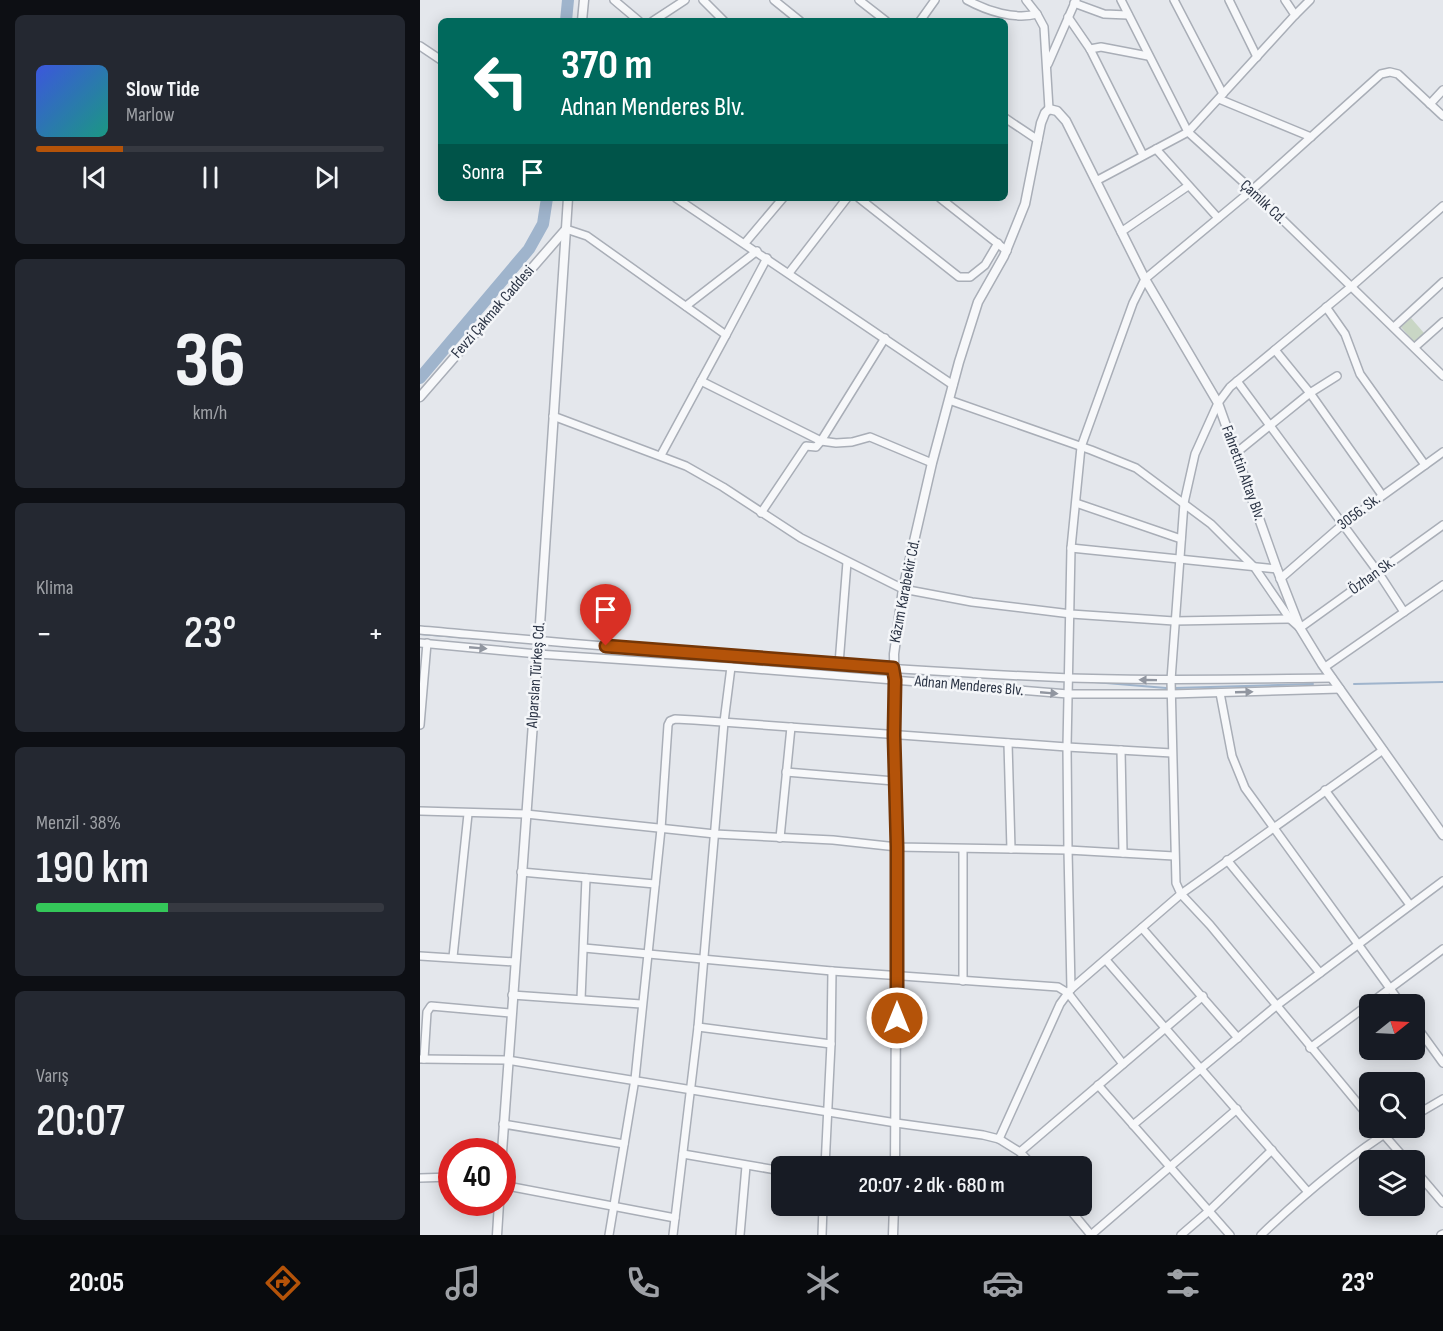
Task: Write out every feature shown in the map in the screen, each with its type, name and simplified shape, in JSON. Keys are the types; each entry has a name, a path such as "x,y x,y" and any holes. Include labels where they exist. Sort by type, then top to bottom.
{"street":[{"path":"582,18 584,0"},
{"path":"614,0 635,18"},
{"path":"658,18 685,0"},
{"path":"703,0 721,18"},
{"path":"774,0 796,18"},
{"path":"859,0 882,18"},
{"path":"922,18 935,0"},
{"path":"967,0 980,7 1016,16 1026,17 1037,14"},
{"path":"1026,0 1044,27 1049,109"},
{"name":"Çamlık Cd.","path":"1121,0 1188,132 1352,286 1443,376"},
{"path":"1174,0 1221,96 1311,137"},
{"path":"1229,0 1257,57"},
{"path":"1285,0 1296,15"},
{"path":"1096,181 1188,132 1310,0"},
{"path":"1045,69 1075,2 1104,14 1128,15"},
{"path":"1068,17 1090,49 1143,155"},
{"path":"420,46 438,58"},
{"path":"1090,49 1101,47 1148,56"},
{"path":"1070,991 1067,747 1071,548 1081,447 1133,303 1145,279 1251,190 1381,74 1386,72 1398,74 1443,116"},
{"path":"1430,104 1443,90"},
{"name":"Kâzım Karabekir Cd.","path":"895,1156 897,847 893,668 903,589 952,385 978,302 1006,251 1025,204 1041,123 1049,109"},
{"name":"Fahrettin Altay Blv.","path":"1049,109 1057,111 1066,122 1145,279 1218,403 1280,579 1300,628 1332,678 1443,835"},
{"path":"1008,120 1038,140"},
{"path":"1156,149 1218,218"},
{"path":"1121,232 1188,186"},
{"name":"Alparslan Türkeş Cd.","path":"502,1138 568,201"},
{"path":"681,201 952,385"},
{"path":"745,243 780,201"},
{"path":"789,273 845,201"},
{"path":"863,201 959,277 970,277 985,265 998,243"},
{"path":"944,201 1006,251"},
{"path":"1359,1105 1181,894 1176,883 1171,680 1184,503 1195,454 1218,403 1237,381 1352,286 1443,206"},
{"path":"566,229 587,236 726,335"},
{"name":"Fevzi Çakmak Caddesi","path":"420,396 566,229"},
{"path":"686,306 757,251"},
{"path":"661,455 767,258"},
{"path":"1394,327 1443,282"},
{"path":"1326,307 1345,334 1360,374 1425,465"},
{"path":"1415,347 1443,322"},
{"path":"761,513 806,446 816,447 821,441 885,338"},
{"path":"1275,350 1310,393 1382,495"},
{"path":"1236,453 1310,393 1337,376"},
{"path":"700,381 821,441 852,442 870,437 932,463"},
{"path":"1237,381 1378,572 1404,612"},
{"path":"949,400 1136,468 1211,524 1255,567 1290,619 1300,628"},
{"path":"553,416 661,455 705,476 801,538 903,589 972,603 1071,614 1174,621 1290,619"},
{"name":"3056. Sk.","path":"1280,579 1342,525 1443,452"},
{"path":"1076,503 1181,539"},
{"name":"Özhan Sk.","path":"1300,628 1443,525"},
{"path":"1071,548 1277,569"},
{"path":"839,664 847,562"},
{"path":"1325,667 1443,585"},
{"name":"Adnan Menderes Blv.","path":"420,630 893,668 1069,678 1171,680 1332,678"},
{"path":"420,725 423,643"},
{"name":"Adnan Menderes Blv.","path":"423,643 538,654 1068,694 1171,694 1340,689"},
{"path":"673,1235 698,1028 724,722 731,667"},
{"path":"1220,693 1237,770 1245,788 1394,994"},
{"path":"609,1235 635,1079 661,829 668,723 672,719 1172,753"},
{"path":"780,838 790,727"},
{"path":"1008,743 1011,849"},
{"path":"1121,750 1123,853"},
{"path":"999,1140 1060,1004 1070,991 1181,894 1383,750"},
{"path":"786,772 894,781"},
{"path":"1325,790 1410,905"},
{"path":"420,811 526,814 715,834 897,847 1068,850 1174,856"},
{"path":"453,957 468,814"},
{"path":"963,849 963,981"},
{"path":"1227,860 1320,973"},
{"path":"521,872 655,884"},
{"path":"580,999 586,878"},
{"path":"1133,1125 1276,1006 1443,881"},
{"path":"1142,928 1238,1038"},
{"path":"584,948 832,971 1058,987 1070,991 1123,1064"},
{"path":"1310,1047 1443,949"},
{"path":"420,956 515,962"},
{"path":"1106,960 1308,1192"},
{"path":"826,1156 832,971"},
{"path":"512,995 641,1004"},
{"path":"1020,1152 1203,996"},
{"path":"512,1013 431,1006 427,1012 422,1059 507,1060 983,1135 999,1140 1024,1156"},
{"path":"698,1028 831,1044"},
{"path":"1425,1038 1443,1063"},
{"path":"1098,1085 1230,1235"},
{"path":"1425,1109 1443,1098"},
{"path":"1075,1216 1091,1235 1237,1109"},
{"path":"503,1124 624,1144"},
{"path":"1261,1235 1308,1192 1380,1138"},
{"path":"1388,1138 1398,1150"},
{"path":"1182,1235 1272,1150"},
{"path":"683,1154 771,1169"},
{"path":"740,1235 746,1166"},
{"path":"420,1179 438,1178"},
{"path":"1425,1182 1443,1203"},
{"path":"516,1188 675,1218"},
{"path":"497,1235 498,1216"},
{"path":"822,1235 823,1216"},
{"path":"892,1235 893,1216"}],"green space":[{"path":"1411,318 1424,333 1414,342 1401,327"}],"waterway":[{"path":"566,18 568,0"},
{"path":"420,378 529,249 543,224 547,201"},
{"path":"420,634 482,639"},
{"path":"1094,682 1166,688"},
{"path":"1354,684 1443,682"},
{"path":"1175,688 1313,684"}],"route":[{"path":"606,646 893,668 897,847 897,1018"}]}
